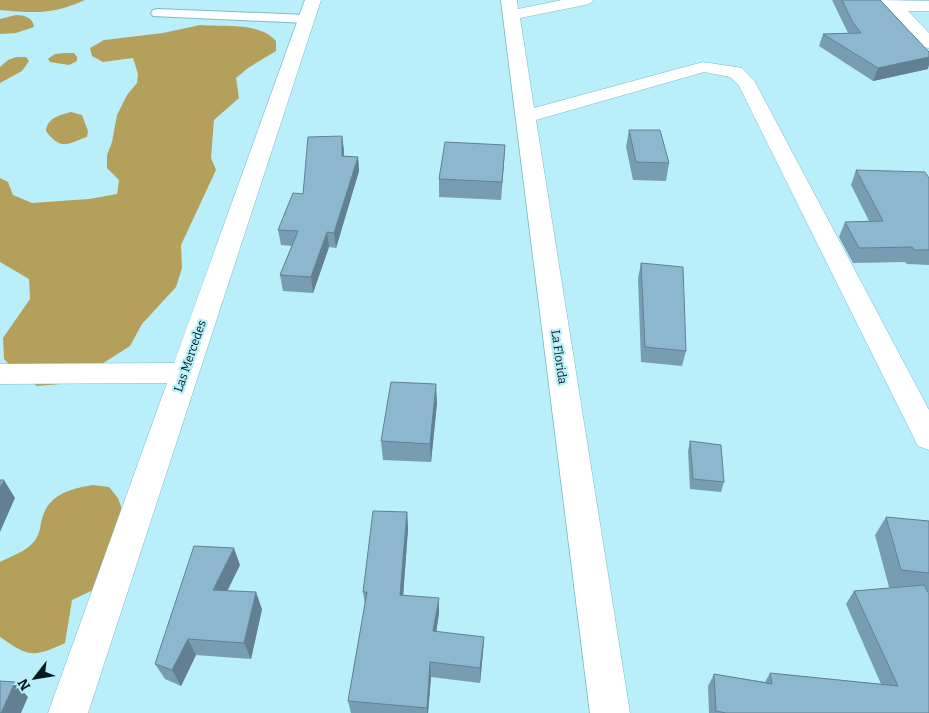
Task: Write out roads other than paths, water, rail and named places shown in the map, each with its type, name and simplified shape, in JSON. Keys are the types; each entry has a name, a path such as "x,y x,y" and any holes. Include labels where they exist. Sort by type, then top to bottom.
{"street":[{"path":"510,7 585,0"},
{"path":"891,3 929,6"},
{"path":"891,3 929,43"},
{"name":"La Florida","path":"510,7 610,713"},
{"name":"Las Mercedes","path":"68,713 310,9"},
{"path":"525,117 703,67 736,72 746,82 929,438"},
{"path":"0,374 185,373"}],"lane":[{"path":"158,13 310,9"}]}
